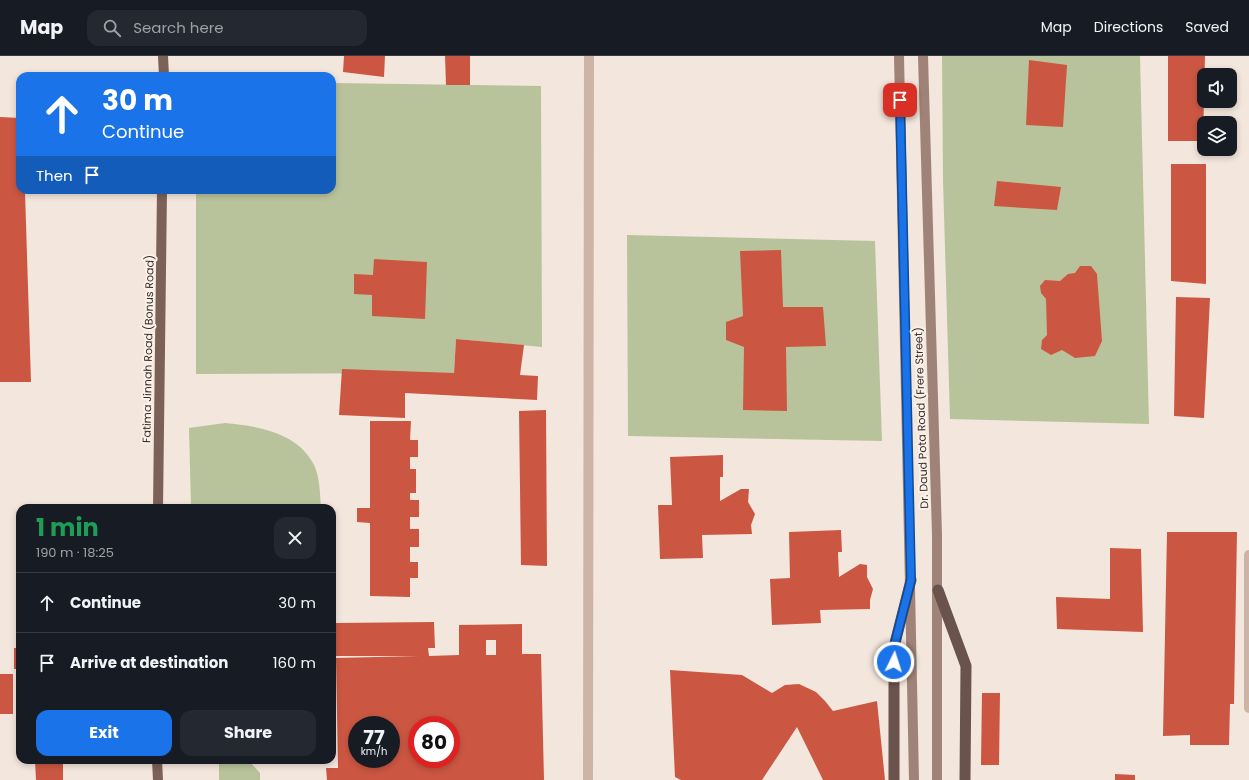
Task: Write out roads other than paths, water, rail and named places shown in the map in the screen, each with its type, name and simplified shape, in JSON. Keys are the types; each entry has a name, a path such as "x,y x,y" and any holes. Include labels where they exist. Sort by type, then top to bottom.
{"highway":[{"path":"894,780 894,647 911,580"},
{"path":"938,590 966,666 965,780"}],"main road":[{"path":"164,56 164,72"},
{"name":"Dr. Daud Pota Road (Frere Street)","path":"898,56 911,580 914,780"},
{"name":"Dr. Daud Pota Road (Frere Street)","path":"923,56 938,590 938,780"},
{"name":"Fatima Jinnah Road (Bonus Road)","path":"158,504 162,194"},
{"path":"158,764 158,780"}],"street":[{"path":"588,780 589,56"},
{"path":"1249,555 1249,708"}]}
